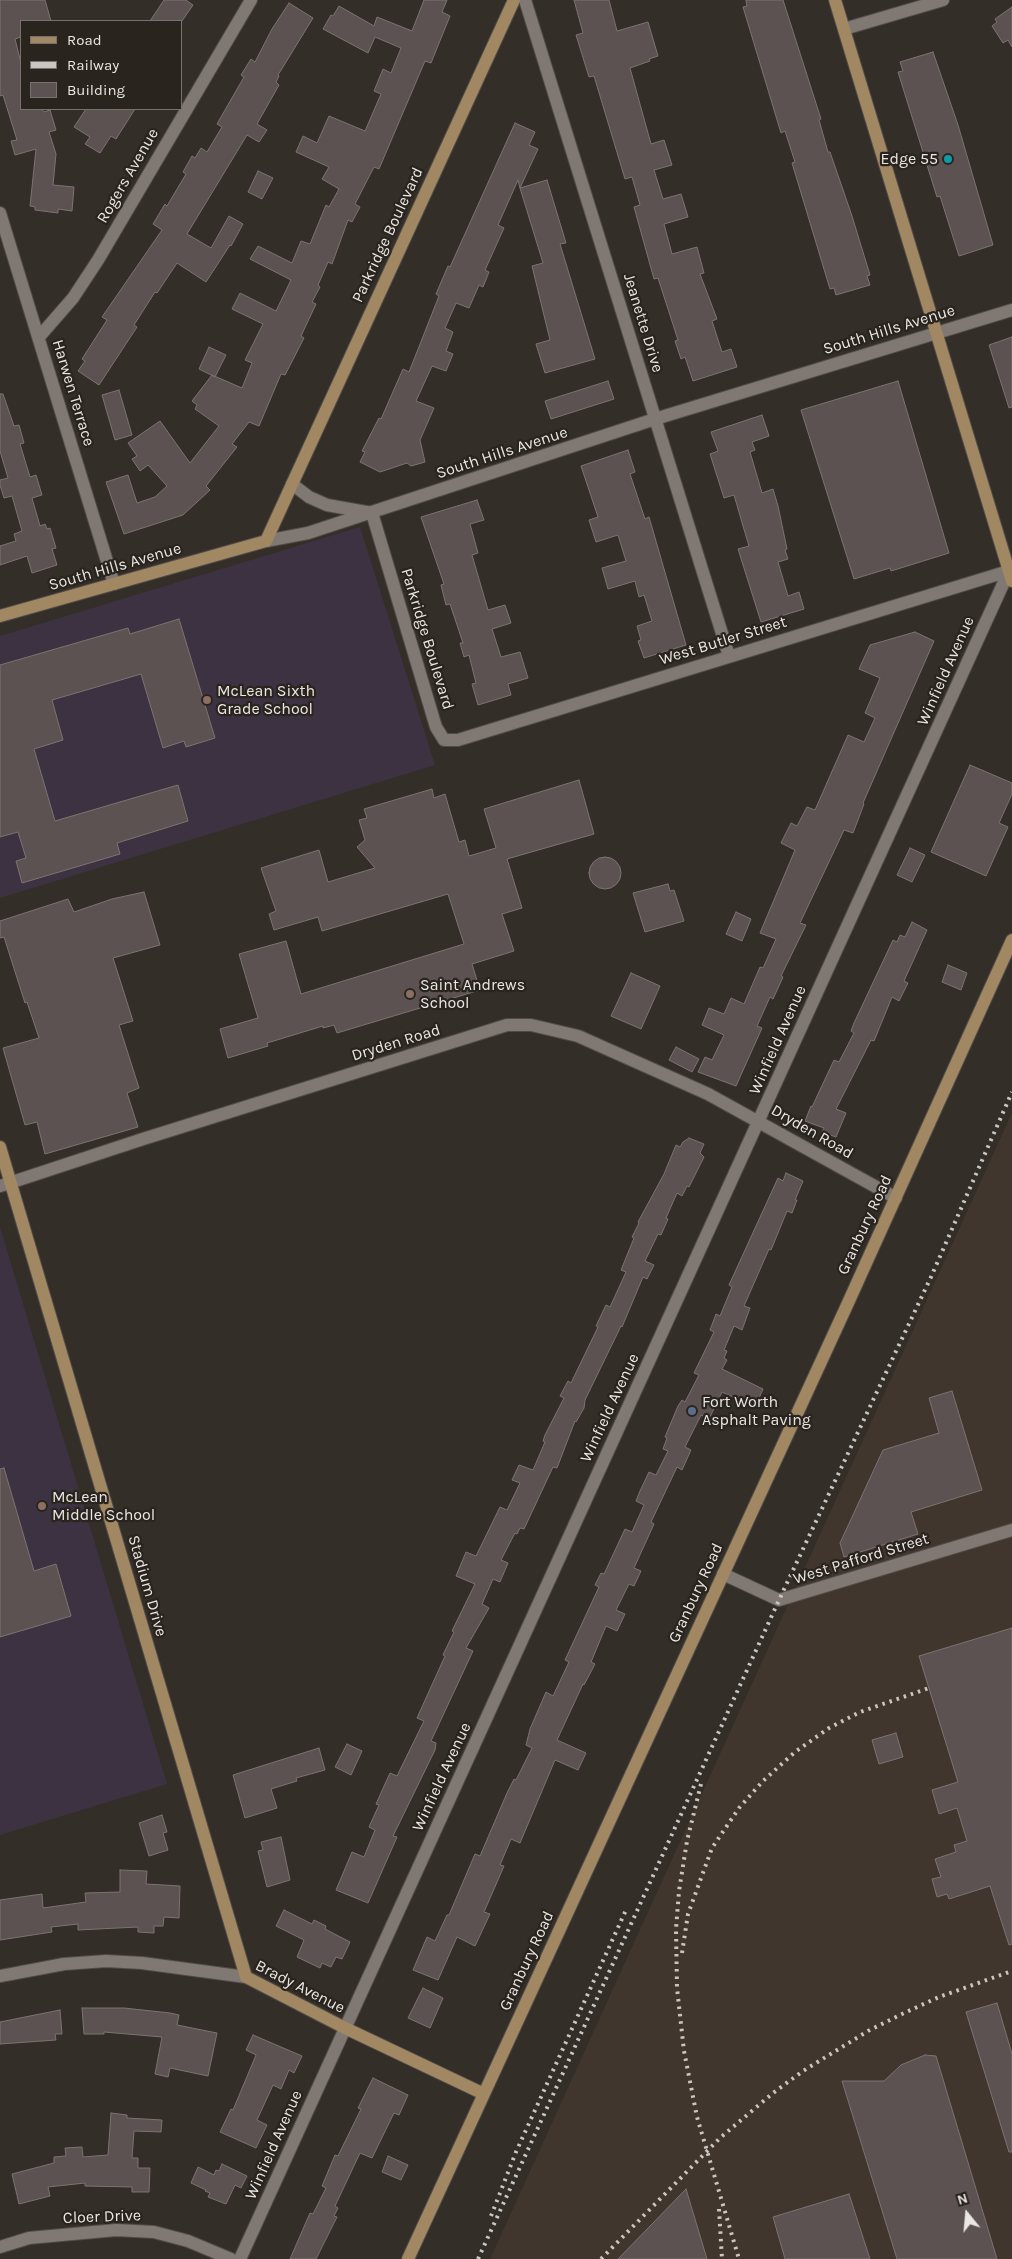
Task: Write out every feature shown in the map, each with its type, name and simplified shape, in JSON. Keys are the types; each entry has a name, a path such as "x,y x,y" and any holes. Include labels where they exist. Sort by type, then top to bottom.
{"street":[{"name":"Rogers Avenue","path":"39,337 73,298 98,260 250,0"},
{"name":"Parkridge Boulevard","path":"266,541 514,0"},
{"name":"Jeanette Drive","path":"525,0 729,656"},
{"path":"835,0 1011,574"},
{"path":"844,28 933,5 943,0"},
{"name":"Harwen Terrace","path":"0,213 114,584"},
{"name":"South Hills Avenue","path":"0,616 266,541 308,533 656,418 1012,310"},
{"path":"292,484 308,497 327,505 372,513"},
{"name":"Parkridge Boulevard","path":"372,513 436,727 444,740"},
{"name":"West Butler Street","path":"444,740 458,740 729,656 1011,574"},
{"name":"Winfield Avenue","path":"240,2259 759,1120 1011,574"},
{"name":"Granbury Road","path":"408,2259 896,1198 1012,940"},
{"name":"Dryden Road","path":"6,1184 506,1025 531,1025 578,1036 708,1094 759,1120 896,1198"},
{"name":"Stadium Drive","path":"0,1147 6,1184 246,1977"},
{"name":"West Pafford Street","path":"723,1574 779,1600 1012,1530"},
{"name":"Brady Avenue","path":"0,1976 64,1964 106,1961 142,1963 246,1977 345,2028 484,2094"},
{"name":"Cloer Drive","path":"0,2247 29,2238 116,2230 154,2232 179,2238 231,2259"}],"shaded area":[{"name":"McLean Sixth Grade School","path":"360,527 435,765 0,898 0,636"},
{"path":"1012,1113 1012,2259 490,2259"},
{"name":"McLean Middle School","path":"0,1227 167,1784 0,1835"}],"building":[{"path":"0,0 45,0 51,20 20,20 20,37 15,39 20,59 20,110 43,110 44,112 50,110 56,130 49,132 56,154 53,185 74,187 72,211 58,209 58,213 35,210 35,207 30,206 36,149 15,155 11,141 17,140 3,95 0,96"},
{"path":"164,0 186,0 193,5 182,21 151,20"},
{"path":"424,0 447,0 442,12 450,16 431,63 425,61 379,169 374,167 355,204 360,207 352,222 348,220 332,264 328,262 318,285 320,287 312,302 316,304 301,336 304,338 285,375 281,374 259,426 249,422 232,444 237,447 206,486 210,490 183,515 124,534 106,482 128,475 137,503 155,497 167,486 148,465 140,471 132,459 137,456 128,443 160,421 190,463 219,426 195,409 197,405 192,401 212,375 242,388 252,363 245,360 263,324 232,309 240,293 276,311 291,280 250,259 258,246 292,263 301,241 310,244 326,205 329,207 339,189 322,179 329,167 296,152 303,136 317,143 329,116 365,131 381,94 374,91 383,69 391,73 401,48 375,37 368,53 323,29 339,6 374,26 377,17 412,31"},
{"path":"574,0 609,0 617,31 648,22 658,56 630,68 651,144 664,140 672,165 654,170 663,199 681,194 688,217 664,224 672,254 697,247 704,273 700,274 717,319 712,321 722,352 731,349 737,367 693,381 685,357 681,359 675,341 678,340 658,278 654,279 634,207 640,205 632,177 625,179 594,76 589,77 576,35 583,33"},
{"path":"746,0 783,0 821,119 819,120 828,152 830,152 852,216 870,275 867,276 870,285 836,295 834,288 830,289 792,163 795,162 785,131 781,133 743,7 747,6"},
{"path":"289,3 313,18 278,75 276,82 279,85 257,124 267,130 259,142 247,135 187,234 211,248 229,216 243,224 231,246 206,282 177,263 157,293 155,292 134,325 137,327 99,385 78,371 85,361 82,359 107,320 102,317 162,230 153,224 165,204 167,206 186,174 183,172 192,156 195,158 201,148 207,152 222,127 217,124 244,77 241,75 251,59 255,62 272,29"},
{"path":"1012,7 1012,47 1008,40 1003,43 992,26 997,22 995,19"},
{"name":"Edge 55","path":"933,52 958,125 993,245 959,256 940,196 937,197 898,72 903,71 900,62"},
{"path":"85,110 134,110 116,139 111,136 100,153 85,144 90,137 74,127"},
{"path":"515,123 535,132 529,145 538,149 520,188 518,180 498,225 504,228 485,270 489,272 483,287 479,285 469,308 456,303 445,328 453,332 446,351 453,354 446,371 432,366 416,401 434,408 420,440 425,462 411,466 407,463 380,472 360,462 365,452 362,451 379,418 381,419 403,369 409,372 439,296 436,294"},
{"path":"258,171 273,178 262,199 248,192"},
{"path":"547,180 566,243 560,244 595,359 545,373 536,344 550,340 532,266 543,263 520,188"},
{"path":"1012,337 1012,407 1009,408 989,345"},
{"path":"209,347 226,355 215,377 199,369"},
{"path":"608,381 614,399 551,419 545,401"},
{"path":"898,381 949,553 891,571 890,568 854,579 801,410"},
{"path":"119,390 132,435 115,440 102,395"},
{"path":"0,394 3,394 14,426 19,425 24,443 20,444 30,477 36,475 42,495 32,498 40,526 45,524 47,529 50,528 56,548 52,549 57,565 32,573 27,556 0,565 0,546 16,541 14,534 22,531 12,496 4,498 0,485 0,480 8,478 0,451"},
{"path":"762,415 769,436 752,442 755,450 750,452 762,493 773,489 778,506 788,559 778,562 788,596 799,592 804,609 761,622 738,549 749,546 734,495 724,498 710,454 718,451 711,432"},
{"path":"628,450 635,472 630,474 645,519 649,517 686,645 644,658 638,641 641,640 637,626 652,621 644,595 639,597 635,581 608,589 602,568 626,561 618,535 596,542 589,520 598,517 581,466"},
{"path":"477,500 484,520 470,524 478,553 472,555 488,610 505,605 511,623 492,629 501,657 520,652 528,678 508,684 511,695 478,705 472,684 476,683 469,655 464,657 460,643 463,643 450,604 446,605 441,585 444,584 421,517"},
{"path":"179,619 215,738 186,747 184,741 163,748 141,674 52,700 63,740 34,749 55,821 178,785 188,821 117,843 120,854 22,883 16,861 26,858 18,832 0,837 0,665 128,628 130,634"},
{"path":"915,632 934,641 863,803 853,833 844,830 800,923 806,925 781,976 783,977 773,999 770,997 757,1026 762,1028 736,1086 698,1072 705,1057 712,1060 724,1035 702,1025 709,1008 724,1014 731,998 744,1004 760,967 763,968 776,939 760,933 795,850 781,843 791,823 797,826 807,807 815,810 848,735 864,742 875,718 865,713 880,678 859,669 870,645"},
{"path":"970,765 1012,783 1012,794 999,823 1008,827 986,876 931,852"},
{"path":"579,780 594,834 507,859 522,908 502,914 514,951 472,964 480,990 337,1033 334,1025 323,1028 323,1026 267,1043 268,1046 228,1058 220,1029 258,1018 239,954 286,941 301,994 464,944 448,894 322,931 318,917 274,930 269,914 276,911 261,868 319,850 328,882 375,868 357,847 365,840 359,820 367,818 364,809 432,789 434,798 445,794 459,842 465,840 469,856 496,848 484,809"},
{"path":"910,848 925,855 912,882 897,875"},
{"path":"605,857 617,861 621,873 617,885 605,889 593,885 589,873 593,861"},
{"path":"668,884 670,891 674,890 684,921 645,932 633,893"},
{"path":"144,892 160,945 113,958 133,1021 119,1025 139,1088 127,1093 138,1127 45,1154 37,1122 25,1125 3,1048 39,1038 27,1002 25,1003 4,937 0,938 0,921 68,899 74,912 112,899"},
{"path":"736,912 751,919 742,941 726,934"},
{"path":"912,922 927,930 904,981 908,983 899,1001 892,997 874,1041 871,1040 836,1109 846,1113 836,1137 822,1132 824,1128 805,1121 811,1106 834,1060 839,1062 854,1033 851,1031 854,1023 893,940 897,942 900,935 905,937"},
{"path":"948,965 967,973 961,990 942,982"},
{"path":"631,973 660,986 641,1029 611,1016"},
{"path":"676,1047 699,1059 692,1072 669,1060"},
{"path":"689,1138 704,1144 700,1153 704,1157 689,1187 687,1186 682,1196 677,1193 661,1235 658,1234 645,1261 654,1265 647,1279 643,1277 622,1327 585,1400 584,1408 575,1421 557,1468 553,1467 524,1529 520,1528 517,1534 515,1533 501,1560 508,1563 500,1582 493,1579 482,1604 489,1608 466,1648 473,1651 431,1741 436,1743 435,1750 393,1836 397,1837 368,1903 336,1890 352,1852 364,1857 375,1830 369,1827 379,1805 376,1804 390,1773 397,1776 424,1721 417,1718 445,1656 443,1655 454,1632 452,1631 475,1584 456,1576 466,1552 476,1556 500,1507 507,1510 520,1483 512,1480 519,1465 533,1470 545,1442 543,1441 545,1435 564,1398 560,1396 568,1381 571,1383 598,1327 596,1326 606,1305 610,1307 626,1272 621,1270 634,1238 632,1237 638,1222 664,1174 676,1145 680,1147"},
{"path":"786,1173 803,1181 795,1200 797,1200 792,1213 787,1211 771,1250 769,1249 744,1306 750,1308 742,1330 734,1326 724,1350 727,1351 724,1358 727,1360 722,1369 763,1389 755,1407 722,1392 709,1419 701,1415 685,1447 691,1450 682,1470 677,1467 651,1522 654,1524 634,1568 641,1571 634,1586 629,1584 616,1610 625,1614 617,1631 606,1626 591,1662 595,1664 583,1684 557,1740 586,1753 578,1770 555,1760 520,1843 511,1839 500,1865 504,1866 484,1912 490,1914 475,1946 457,1937 438,1980 413,1970 427,1937 435,1941 447,1915 449,1915 475,1854 480,1856 507,1793 514,1779 516,1780 532,1748 526,1745 530,1729 546,1692 553,1696 569,1662 565,1660 599,1587 595,1585 601,1573 604,1574 625,1529 632,1532 644,1505 636,1501 640,1491 649,1472 656,1475 668,1451 663,1449 667,1438 665,1437 678,1406 682,1400 685,1402 699,1375 694,1373 714,1332 710,1330 716,1314 720,1316 732,1287 729,1285 778,1178 783,1181"},
{"path":"952,1391 982,1490 911,1512 918,1534 844,1557 840,1543 883,1450 939,1433 929,1398"},
{"path":"4,1468 34,1571 56,1564 71,1616 0,1637 0,1469"},
{"path":"1012,1628 1012,1944 1009,1945 990,1886 949,1899 947,1894 937,1897 932,1879 941,1877 935,1859 956,1852 954,1845 967,1841 957,1808 939,1814 932,1790 958,1782 919,1656"},
{"path":"896,1733 903,1757 879,1764 872,1740"},
{"path":"347,1744 362,1751 351,1775 335,1767"},
{"path":"319,1748 325,1770 296,1778 297,1781 271,1789 277,1808 245,1818 233,1775"},
{"path":"162,1815 167,1832 163,1833 168,1850 149,1856 139,1823"},
{"path":"281,1837 290,1880 267,1887 258,1851 263,1850 261,1842"},
{"path":"120,1870 147,1871 146,1884 180,1886 179,1918 164,1917 163,1926 154,1926 154,1933 138,1932 138,1927 78,1930 78,1924 51,1927 52,1932 0,1940 0,1900 42,1894 43,1908 86,1902 85,1893 120,1892"},
{"path":"284,1910 312,1924 314,1920 326,1926 325,1929 350,1942 342,1959 336,1957 331,1967 322,1963 320,1968 297,1957 304,1940 276,1926"},
{"path":"423,1988 443,1998 430,2028 408,2018"},
{"path":"997,2003 1012,2054 1012,2152 1009,2152 966,2012"},
{"path":"82,2008 124,2008 170,2013 179,2015 177,2025 217,2033 208,2076 170,2068 168,2077 155,2074 162,2037 104,2032 104,2034 84,2034"},
{"path":"60,2010 62,2034 55,2034 56,2040 0,2044 0,2022"},
{"path":"253,2035 302,2056 294,2073 289,2070 281,2089 273,2085 257,2120 267,2125 256,2148 220,2132 231,2109 233,2110 256,2055 246,2050"},
{"path":"925,2055 936,2056 997,2259 897,2259 842,2081 884,2081 901,2065"},
{"path":"373,2078 408,2095 399,2115 394,2113 372,2158 360,2153 335,2206 338,2208 334,2216 337,2217 316,2259 290,2259 310,2213 313,2214 326,2188 322,2186 335,2155 338,2156 361,2109 358,2108"},
{"path":"111,2113 127,2115 127,2118 162,2120 161,2132 134,2131 132,2158 138,2158 138,2168 150,2168 149,2192 132,2192 132,2187 85,2186 85,2183 48,2187 50,2196 19,2204 12,2174 54,2163 54,2157 66,2156 65,2148 82,2147 83,2157 108,2155"},
{"path":"388,2156 408,2165 401,2180 382,2172"},
{"path":"222,2164 247,2176 241,2188 235,2185 226,2204 208,2197 210,2193 191,2183 198,2167 214,2175 216,2170 219,2171"},
{"path":"686,2189 707,2259 618,2259"},
{"path":"849,2194 870,2259 785,2259 773,2217"}],"railway":[{"path":"478,2259 779,1600 931,1277 1012,1092"},
{"path":"682,1953 688,1914 712,1848 739,1808 763,1781 795,1752 829,1728 860,1712 929,1688"},
{"path":"701,1784 687,1841 679,1891 676,1929 677,1988 684,2051 697,2117 739,2259"},
{"path":"491,2216 516,2152 626,1910"},
{"path":"601,2259 720,2138 773,2093 803,2071 868,2031 902,2014 939,1997 1012,1971"},
{"path":"719,2209 722,2259"}],"place":[{"name":"Edge 55","path":"948,159"},
{"name":"McLean Sixth Grade School","path":"207,700"},
{"name":"Saint Andrews School","path":"410,994"},
{"name":"Fort Worth Asphalt Paving","path":"692,1411"},
{"name":"McLean Middle School","path":"42,1506"}]}
